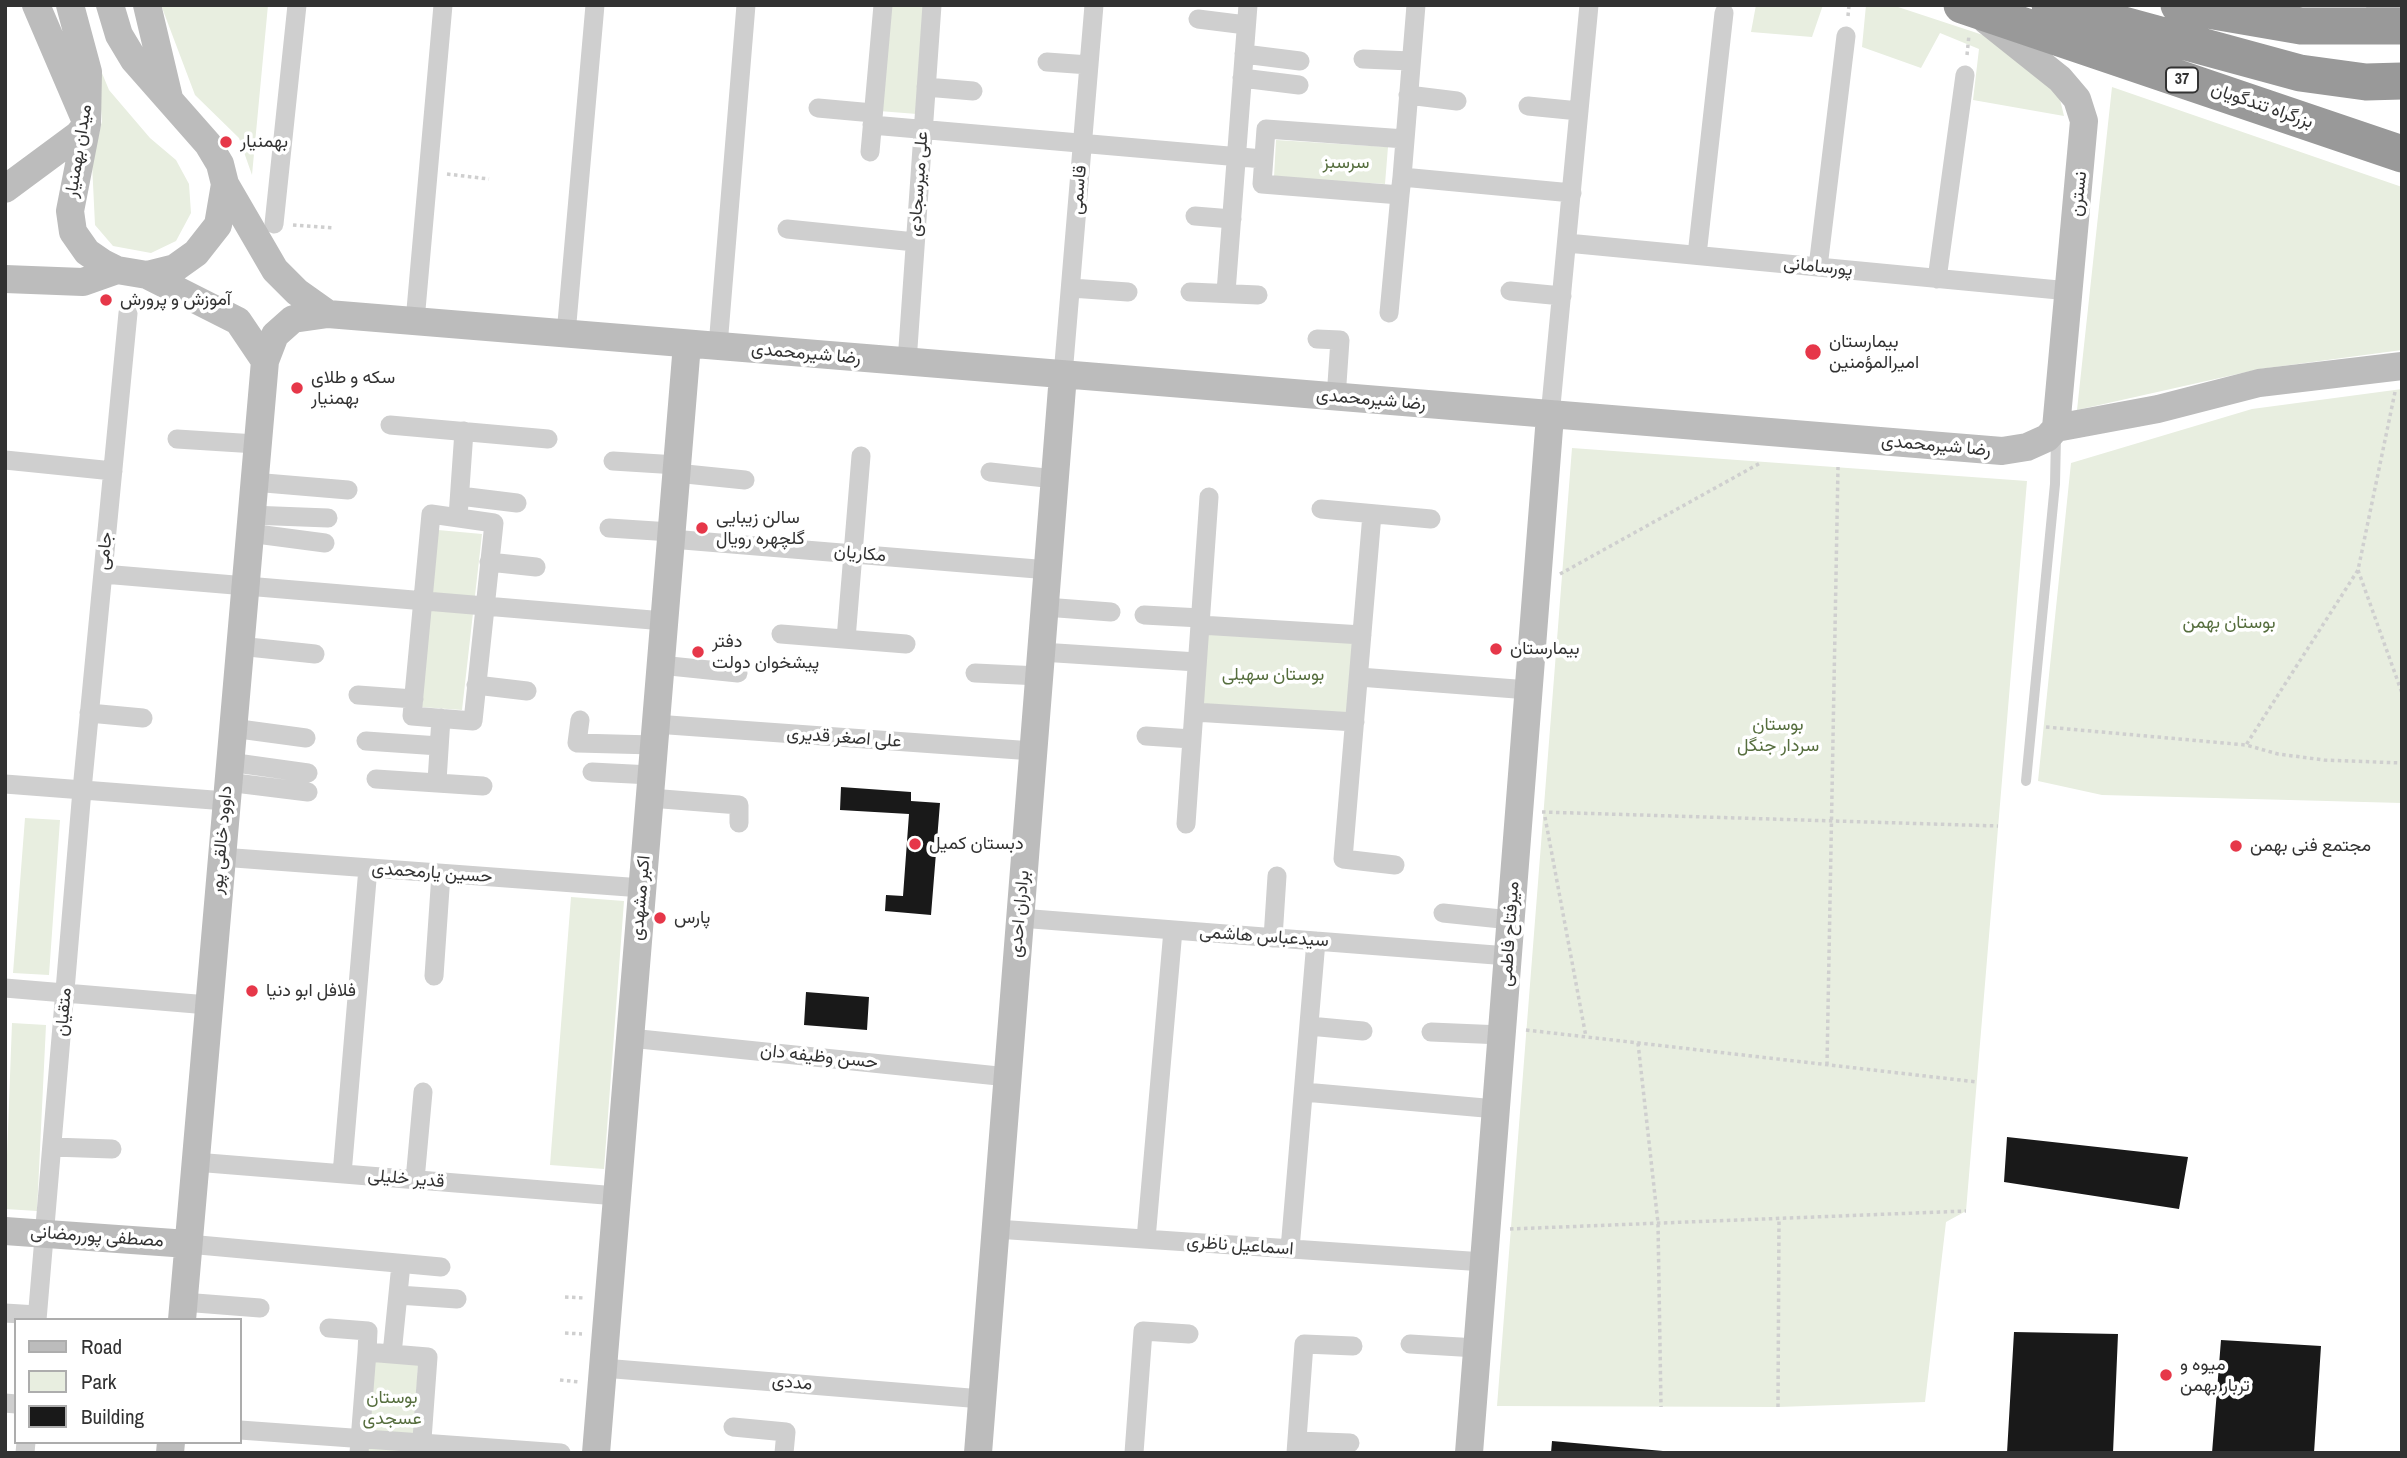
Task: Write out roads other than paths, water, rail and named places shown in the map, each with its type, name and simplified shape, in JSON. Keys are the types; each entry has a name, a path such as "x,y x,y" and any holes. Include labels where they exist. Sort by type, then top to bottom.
{"highway":[{"path":"2050,5 2301,73 2366,82 2402,81"},
{"path":"2179,5 2301,26 2402,26"},
{"name":"بزرگراه تندگویان","path":"1967,7 2402,154"}],"street":[{"path":"5,189 69,142 87,124 36,5"},
{"name":"میدان بهمنیار","path":"69,5 88,72 87,124 70,211 74,232 87,252 117,270 147,275 175,268 196,253 218,225 225,184"},
{"path":"110,5 119,35 134,60 208,144 220,164 225,184 275,270 297,292 328,314"},
{"path":"147,5 170,101"},
{"path":"274,224 297,5"},
{"path":"415,321 443,5"},
{"path":"566,334 595,5"},
{"path":"719,346 746,5"},
{"path":"870,152 883,5"},
{"name":"علی میرسجادی","path":"907,362 932,5"},
{"name":"قاسمی","path":"1063,375 1094,5"},
{"path":"1226,292 1248,5"},
{"path":"1389,313 1416,5"},
{"path":"1550,415 1589,5"},
{"name":"نسترن","path":"1967,7 2060,79 2077,99 2084,121 2056,428"},
{"path":"1698,256 1724,13"},
{"path":"1198,19 1246,25"},
{"path":"1818,267 1846,36"},
{"path":"1244,54 1300,61"},
{"path":"1363,60 1411,61"},
{"path":"1047,62 1089,65"},
{"path":"1937,279 1965,75"},
{"path":"1242,78 1299,85"},
{"path":"926,87 973,91"},
{"path":"1408,95 1457,101"},
{"path":"1528,106 1579,111"},
{"path":"818,108 923,129 1263,159"},
{"path":"1405,139 1266,129 1262,184 1572,193"},
{"path":"1195,216 1233,219"},
{"path":"787,229 915,242"},
{"name":"پورسامانی","path":"1567,243 2069,292"},
{"path":"5,279 83,282 117,270"},
{"path":"147,275 238,321 265,360"},
{"path":"1071,288 1128,292"},
{"path":"1510,291 1562,296"},
{"path":"1190,292 1258,295"},
{"name":"جامی","path":"82,790 128,313"},
{"name":"رضا شیرمحمدی","path":"265,360 275,335 293,319 328,314 2002,451 2027,447 2047,438 2056,428 2158,409 2259,383 2399,378"},
{"path":"1317,338 1340,340 1336,398"},
{"name":"اکبر مشهدی","path":"596,1453 687,344"},
{"name":"داوود خالقی پور","path":"183,1311 265,360"},
{"name":"برادران احدی","path":"978,1453 1063,375"},
{"name":"میرفتاح فاطمی","path":"1469,1453 1496,1109 1514,1032 1508,956 1511,920 1531,812 1529,690 1550,415"},
{"path":"390,425 548,439"},
{"path":"458,517 464,431"},
{"path":"177,439 256,444"},
{"path":"846,639 861,456"},
{"path":"5,460 113,471"},
{"path":"614,461 745,480"},
{"path":"990,472 1055,479"},
{"path":"253,482 348,490"},
{"path":"460,496 517,503"},
{"path":"1186,824 1209,497"},
{"path":"1321,509 1431,519"},
{"path":"431,513 458,517 494,523 473,721 412,716 431,513"},
{"path":"1372,514 1343,859 1395,864"},
{"path":"249,524 328,518"},
{"path":"249,524 325,543"},
{"name":"مکاریان","path":"609,528 852,554 1049,569"},
{"path":"489,562 537,567"},
{"path":"103,574 664,621"},
{"path":"1045,607 1111,612"},
{"path":"1144,615 1362,635"},
{"path":"781,634 906,643"},
{"path":"239,646 315,654"},
{"path":"975,673 1041,664 1197,662"},
{"path":"660,665 738,673"},
{"path":"1359,677 1529,690"},
{"path":"476,685 527,691"},
{"path":"358,695 414,699"},
{"path":"1194,712 1355,722"},
{"path":"89,713 143,718"},
{"path":"437,780 441,718"},
{"name":"علی اصغر قدیری","path":"580,720 577,743 654,735 1034,751"},
{"path":"232,728 306,738"},
{"path":"1146,736 1192,739"},
{"path":"366,741 439,746"},
{"path":"592,772 740,806"},
{"path":"376,779 437,780 483,786"},
{"path":"5,784 82,790 227,782 308,782"},
{"name":"متقیان","path":"37,1317 82,790"},
{"name":"حسین یارمحمدی","path":"221,857 642,888"},
{"path":"342,1174 368,868"},
{"path":"434,976 441,873"},
{"path":"1273,937 1277,876"},
{"path":"1443,913 1511,920"},
{"name":"سیدعباس هاشمی","path":"1020,918 1508,956"},
{"path":"1146,1240 1173,930"},
{"path":"1290,1249 1316,941"},
{"path":"5,988 208,1005"},
{"path":"1309,1027 1363,1031"},
{"path":"1431,1032 1514,1032"},
{"name":"حسن وظیفه دان","path":"630,1038 1007,1077"},
{"path":"415,1180 424,1092"},
{"path":"1304,1092 1496,1109"},
{"path":"52,1147 112,1149"},
{"name":"قدیر خلیلی","path":"195,1162 617,1196"},
{"name":"اسماعیل ناظری","path":"996,1229 1484,1262"},
{"name":"مصطفی پوررمضانی","path":"5,1231 188,1244"},
{"path":"188,1244 441,1267"},
{"path":"393,1354 401,1264"},
{"path":"398,1294 457,1299"},
{"path":"183,1311 260,1308"},
{"path":"5,1312 37,1317"},
{"path":"329,1328 368,1331 360,1446"},
{"path":"1134,1453 1143,1331 1189,1334"},
{"path":"1410,1344 1477,1348"},
{"path":"1350,1443 1296,1447 1304,1345 1353,1346"},
{"path":"367,1352 428,1357 421,1448"},
{"name":"مددی","path":"603,1368 982,1399"},
{"path":"733,1427 786,1432 784,1453"},
{"path":"242,1430 360,1446 561,1453"}],"lane":[{"path":"2026,780 2055,484 2056,428"}],"tunnel":[{"path":"2367,5 2402,16"}],"place":[{"name":"بهمنیار","path":"226,142"},
{"name":"آموزش و پرورش","path":"106,300"},
{"name":"بیمارستان امیرالمؤمنین","path":"1813,352"},
{"name":"سکه و طلای بهمنیار","path":"297,388"},
{"name":"سالن زیبایی گلچهره رویال","path":"702,528"},
{"name":"بیمارستان","path":"1496,649"},
{"name":"دفتر پیشخوان دولت","path":"698,652"},
{"name":"دبستان کمیل","path":"915,844"},
{"name":"مجتمع فنی بهمن","path":"2236,846"},
{"name":"پارس","path":"660,918"},
{"name":"فلافل ابو دنیا","path":"252,991"},
{"name":"میوه و تربار بهمن","path":"2166,1375"}],"park label":[{"name":"سرسبز","path":"1346,163"},
{"name":"بوستان بهمن","path":"2229,623"},
{"name":"بوستان سهیلی","path":"1273,675"},
{"name":"بوستان سردار جنگل","path":"1778,735"},
{"name":"بوستان عسجدی","path":"392,1408"}]}
